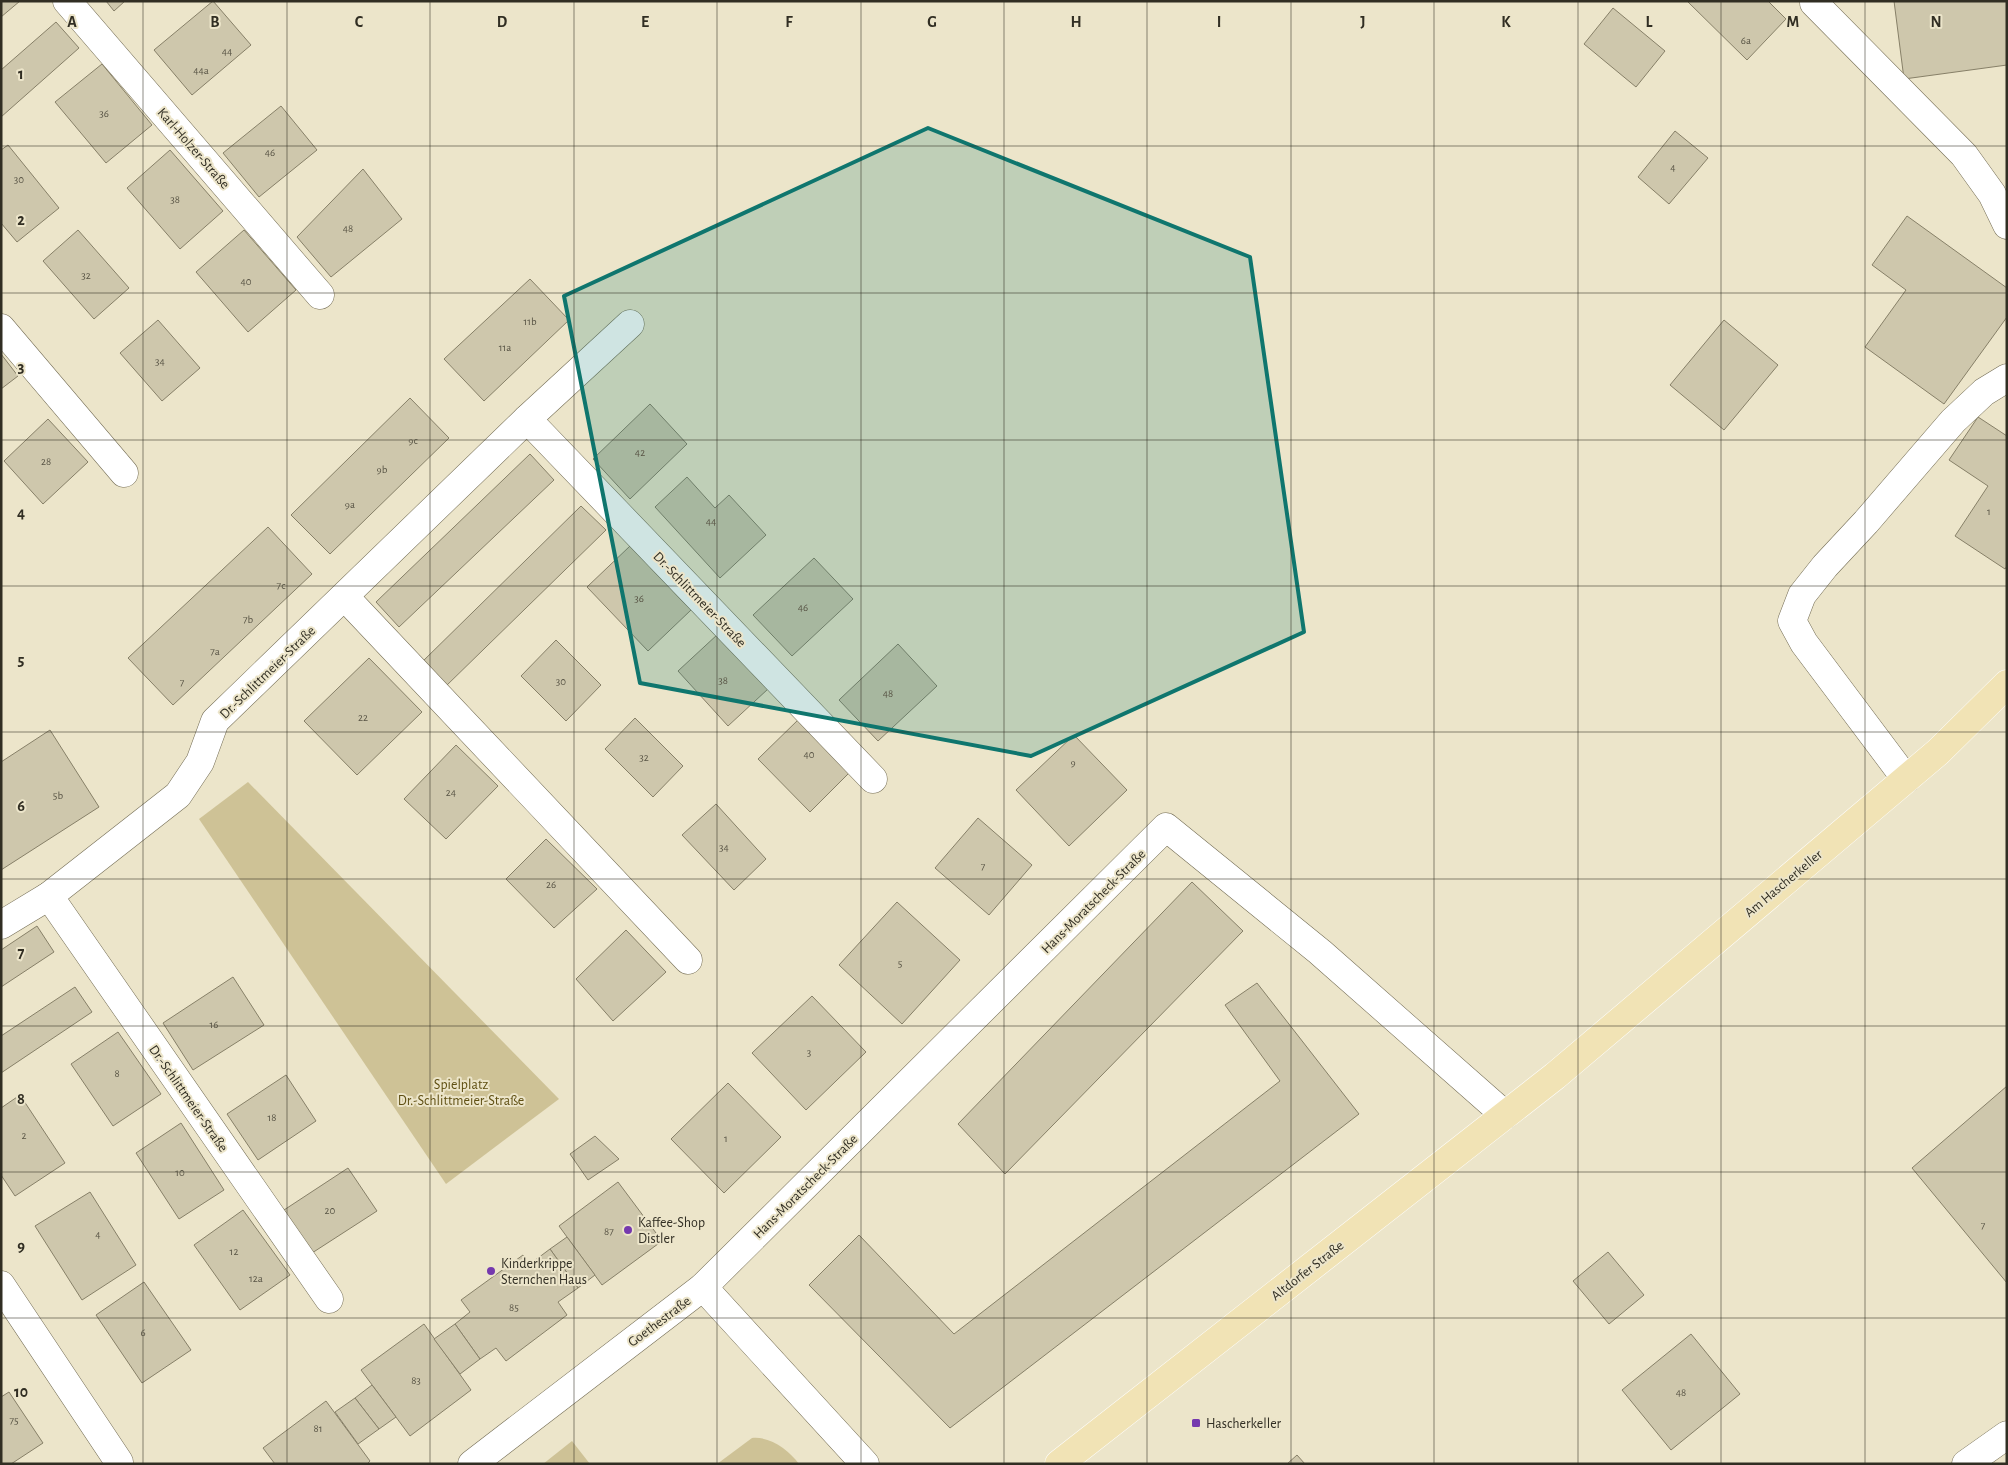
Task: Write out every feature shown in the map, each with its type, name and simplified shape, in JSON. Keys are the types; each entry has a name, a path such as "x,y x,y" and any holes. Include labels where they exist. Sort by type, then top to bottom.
{"main road":[{"name":"Am Hascherkeller","path":"1555,1076 1938,752 2007,684"},
{"name":"Altdorfer Straße","path":"1059,1464 1555,1076"}],"street":[{"name":"Karl-Holzer-Straße","path":"68,1 320,294"},
{"path":"1814,3 1964,156 1992,194 2007,225"},
{"name":"Dr.-Schlittmeier-Straße","path":"1,925 49,896 178,795 200,762 215,721 527,419 630,324"},
{"path":"1,328 124,473"},
{"path":"1906,779 1804,642 1792,621 1802,595 1824,566 1866,522 1954,421 1984,392 2007,378"},
{"name":"Dr.-Schlittmeier-Straße","path":"527,419 873,779"},
{"path":"345,597 688,960"},
{"name":"Hans-Moratscheck-Straße","path":"703,1287 1166,827 1320,952 1505,1115"},
{"name":"Dr.-Schlittmeier-Straße","path":"49,896 329,1299"},
{"path":"1,1285 119,1462"},
{"name":"Goethestraße","path":"472,1464 703,1287 865,1464"},
{"path":"1966,1464 2007,1435"}],"highlighted area":[{"path":"928,128 1250,257 1304,632 1031,756 640,683 564,296"}],"green space":[{"name":"Spielplatz Dr.-Schlittmeier-Straße","path":"248,782 559,1099 446,1184 199,819"},
{"path":"752,1438 766,1439 778,1445 799,1464 717,1464"},
{"path":"572,1441 590,1464 543,1464"}],"building":[{"path":"1,1 20,1 1,17"},
{"path":"106,1 125,1 114,11"},
{"path":"213,1 251,45 192,95 154,50"},
{"path":"1687,1 1768,1 1786,19 1747,60"},
{"path":"1894,1 2007,1 2007,65 1904,79"},
{"path":"1613,8 1665,51 1636,87 1584,44"},
{"path":"56,22 79,48 1,117 1,70"},
{"path":"102,64 152,125 106,163 55,102"},
{"path":"281,106 317,150 259,197 223,153"},
{"path":"1675,131 1708,158 1669,204 1638,177"},
{"path":"8,145 59,208 17,242 1,223 1,150"},
{"path":"170,150 223,211 180,249 127,188"},
{"path":"363,169 402,219 331,277 297,237"},
{"path":"1907,216 2007,288 2007,317 1944,404 1865,347 1906,290 1872,265"},
{"path":"78,230 129,288 94,319 43,261"},
{"path":"244,230 296,290 248,332 196,272"},
{"path":"530,279 569,320 484,401 444,359"},
{"path":"158,320 200,368 162,401 120,353"},
{"path":"1724,320 1778,365 1724,430 1670,385"},
{"path":"1,354 18,376 1,389"},
{"path":"410,398 449,438 330,554 291,515"},
{"path":"650,404 687,444 630,499 593,459"},
{"path":"1978,417 2007,436 2007,566 2005,569 1955,536 1988,486 1949,460"},
{"path":"48,419 88,462 43,504 4,461"},
{"path":"530,454 554,480 399,627 376,602"},
{"path":"687,477 715,508 729,495 766,535 720,578 655,507"},
{"path":"581,506 606,530 445,687 421,663"},
{"path":"268,527 312,574 173,705 128,658"},
{"path":"630,546 691,610 648,651 587,587"},
{"path":"814,558 853,599 792,656 753,615"},
{"path":"718,634 768,689 728,726 678,671"},
{"path":"556,640 601,685 566,721 521,676"},
{"path":"898,644 937,686 878,741 839,700"},
{"path":"369,658 422,712 357,775 304,721"},
{"path":"635,718 683,766 653,797 605,749"},
{"path":"800,718 852,770 810,812 758,759"},
{"path":"50,730 99,807 1,870 1,762"},
{"path":"1074,735 1127,790 1069,846 1016,790"},
{"path":"456,745 498,786 446,839 404,799"},
{"path":"716,804 766,859 734,890 682,835"},
{"path":"978,818 1032,865 989,915 935,868"},
{"path":"546,839 597,889 554,928 506,879"},
{"path":"1192,882 1243,931 1005,1174 958,1124"},
{"path":"897,902 960,960 902,1024 839,965"},
{"path":"37,926 54,952 1,987 1,950"},
{"path":"626,930 666,972 613,1021 576,979"},
{"path":"233,977 264,1025 193,1070 163,1023"},
{"path":"1257,983 1359,1114 950,1428 809,1285 859,1235 954,1334 1280,1081 1225,1005"},
{"path":"75,987 92,1012 1,1073 1,1036"},
{"path":"812,996 866,1052 806,1110 752,1053"},
{"path":"118,1032 161,1094 113,1126 71,1064"},
{"path":"286,1075 316,1121 258,1160 227,1114"},
{"path":"728,1083 781,1137 724,1193 671,1139"},
{"path":"2007,1086 2007,1283 1912,1168"},
{"path":"20,1095 65,1163 15,1196 1,1175 1,1108"},
{"path":"181,1123 224,1190 179,1219 136,1153"},
{"path":"595,1136 619,1159 588,1180 570,1154"},
{"path":"348,1168 377,1211 312,1253 284,1210"},
{"path":"618,1182 662,1241 602,1285 559,1226"},
{"path":"90,1192 136,1265 82,1300 35,1226"},
{"path":"243,1210 290,1275 240,1310 194,1245"},
{"path":"567,1237 595,1275 578,1288 550,1249"},
{"path":"550,1249 578,1288 558,1302 567,1315 506,1361 496,1348 480,1359 455,1324 470,1312 461,1300 523,1255 530,1264"},
{"path":"1608,1252 1644,1295 1609,1324 1573,1281"},
{"path":"144,1282 191,1350 142,1383 96,1315"},
{"path":"424,1324 471,1390 410,1436 361,1370"},
{"path":"455,1324 480,1359 460,1374 434,1339"},
{"path":"1691,1334 1740,1394 1671,1450 1622,1390"},
{"path":"372,1385 396,1417 379,1429 355,1398"},
{"path":"9,1392 43,1443 11,1464 1,1464 1,1397"},
{"path":"355,1398 379,1429 358,1444 335,1412"},
{"path":"326,1401 370,1461 367,1464 275,1464 263,1448"},
{"path":"1297,1455 1305,1464 1287,1464"}],"place":[{"name":"Kaffee-Shop Distler","path":"628,1230"},
{"name":"Kinderkrippe Sternchen Haus","path":"491,1271"},
{"name":"Hascherkeller","path":"1196,1423"}]}
